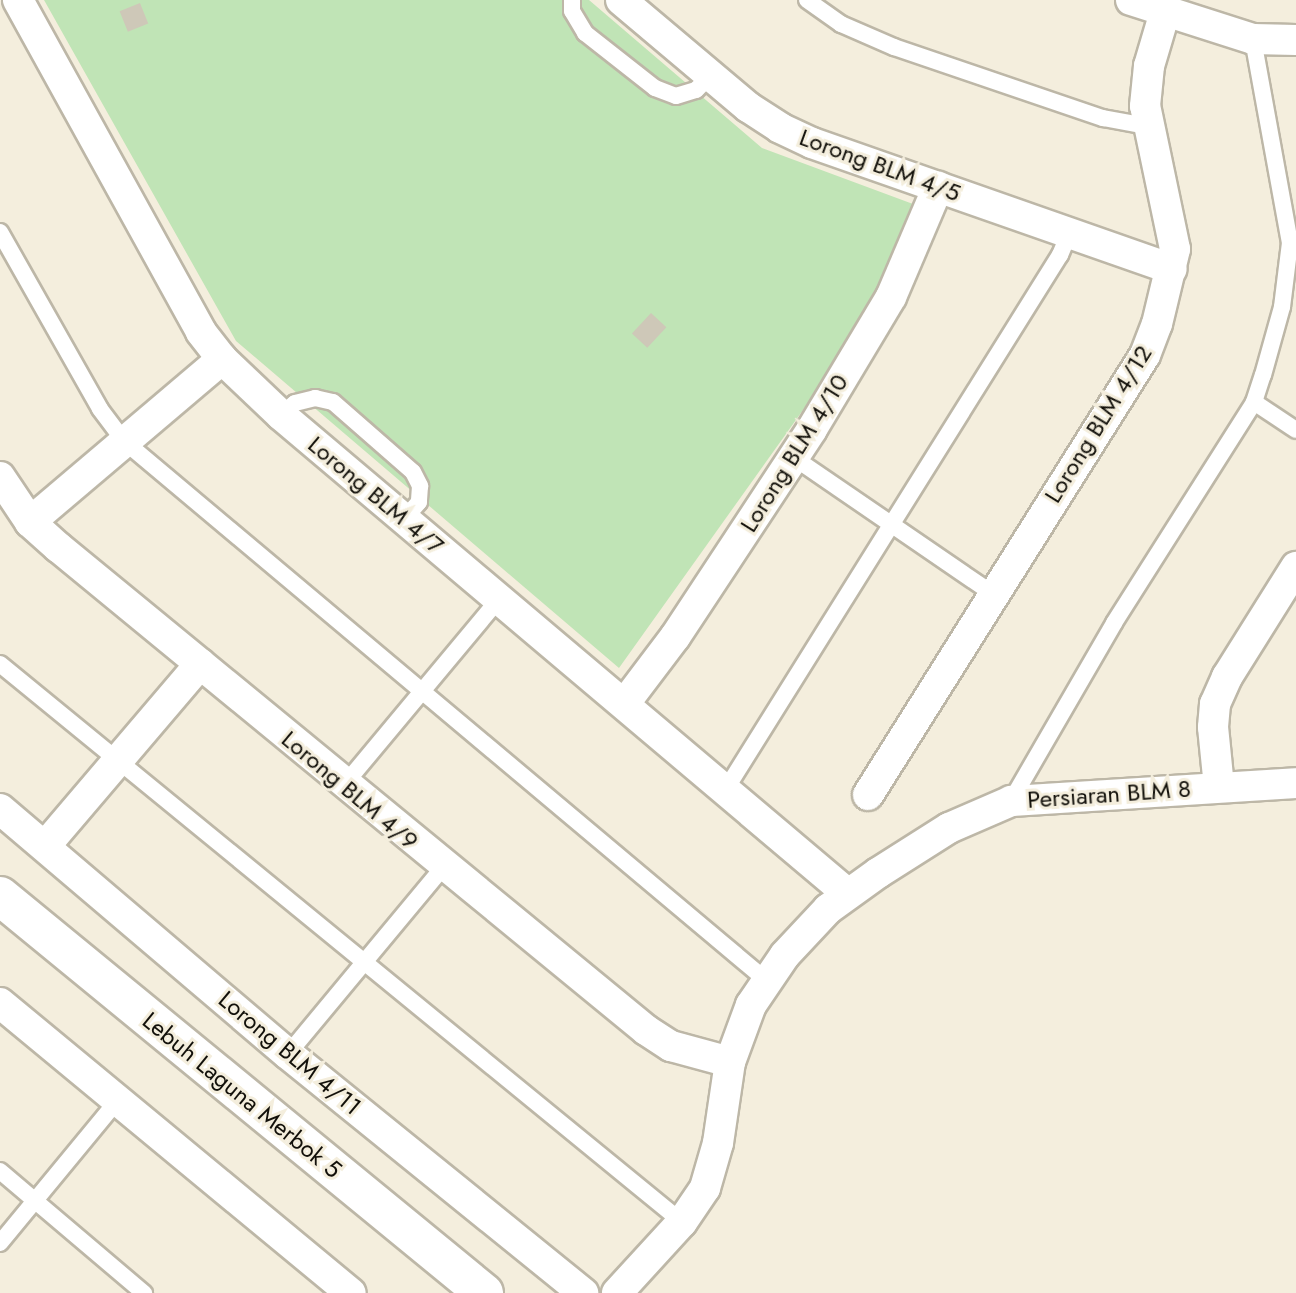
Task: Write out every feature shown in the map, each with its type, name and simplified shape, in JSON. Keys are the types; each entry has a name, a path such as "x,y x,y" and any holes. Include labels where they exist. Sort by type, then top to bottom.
{"street":[{"name":"Lorong BLM 4/7","path":"18,0 201,332 222,359 281,415 848,894"},
{"name":"Lorong BLM 4/5","path":"621,0 780,128 812,143 1172,269"},
{"path":"1131,0 1253,39 1296,40"},
{"name":"Lorong BLM 4/12","path":"868,795 1145,355 1172,269 1173,226 1147,126 1145,98 1149,66 1165,12"},
{"name":"Lorong BLM 4/10","path":"625,703 675,637 793,457 891,297 938,187"},
{"path":"30,522 222,359"},
{"name":"Lorong BLM 4/9","path":"0,477 30,522 443,867 646,1030 671,1046 730,1062"},
{"path":"1219,787 1213,727 1215,704 1227,677 1296,567"},
{"path":"46,845 200,664"},
{"name":"Persiaran BLM 8","path":"617,1293 682,1222 705,1188 718,1143 730,1062 746,1016 766,980 807,930 848,894 949,828 1011,801 1296,783"},
{"name":"Lorong BLM 4/11","path":"0,809 288,1054 583,1293"},
{"name":"Lebuh Laguna Merbok 5","path":"0,896 484,1293"},
{"path":"0,1003 351,1293"}],"lane":[{"path":"572,0 572,11 585,33 655,88 676,96 696,90 711,75"},
{"path":"807,0 841,24 894,47 1103,118 1147,126"},
{"path":"1011,801 1114,623 1254,402 1282,307 1290,243 1253,39"},
{"path":"0,232 100,409 124,441 421,694 766,980"},
{"path":"726,789 1060,255 1070,232"},
{"path":"281,415 295,403 315,398 333,402 413,472 420,486 419,502 404,519"},
{"path":"1254,402 1296,430"},
{"path":"793,457 993,594"},
{"path":"344,785 499,599"},
{"path":"0,664 682,1222"},
{"path":"288,1054 443,867"},
{"path":"0,1243 117,1101"},
{"path":"0,1171 144,1293"}],"green space":[{"path":"44,0 589,0 762,148 913,204 894,261 813,396 619,668 236,341"}],"building":[{"path":"140,3 148,23 128,32 120,11"},
{"path":"651,313 666,327 647,348 632,333"}]}
